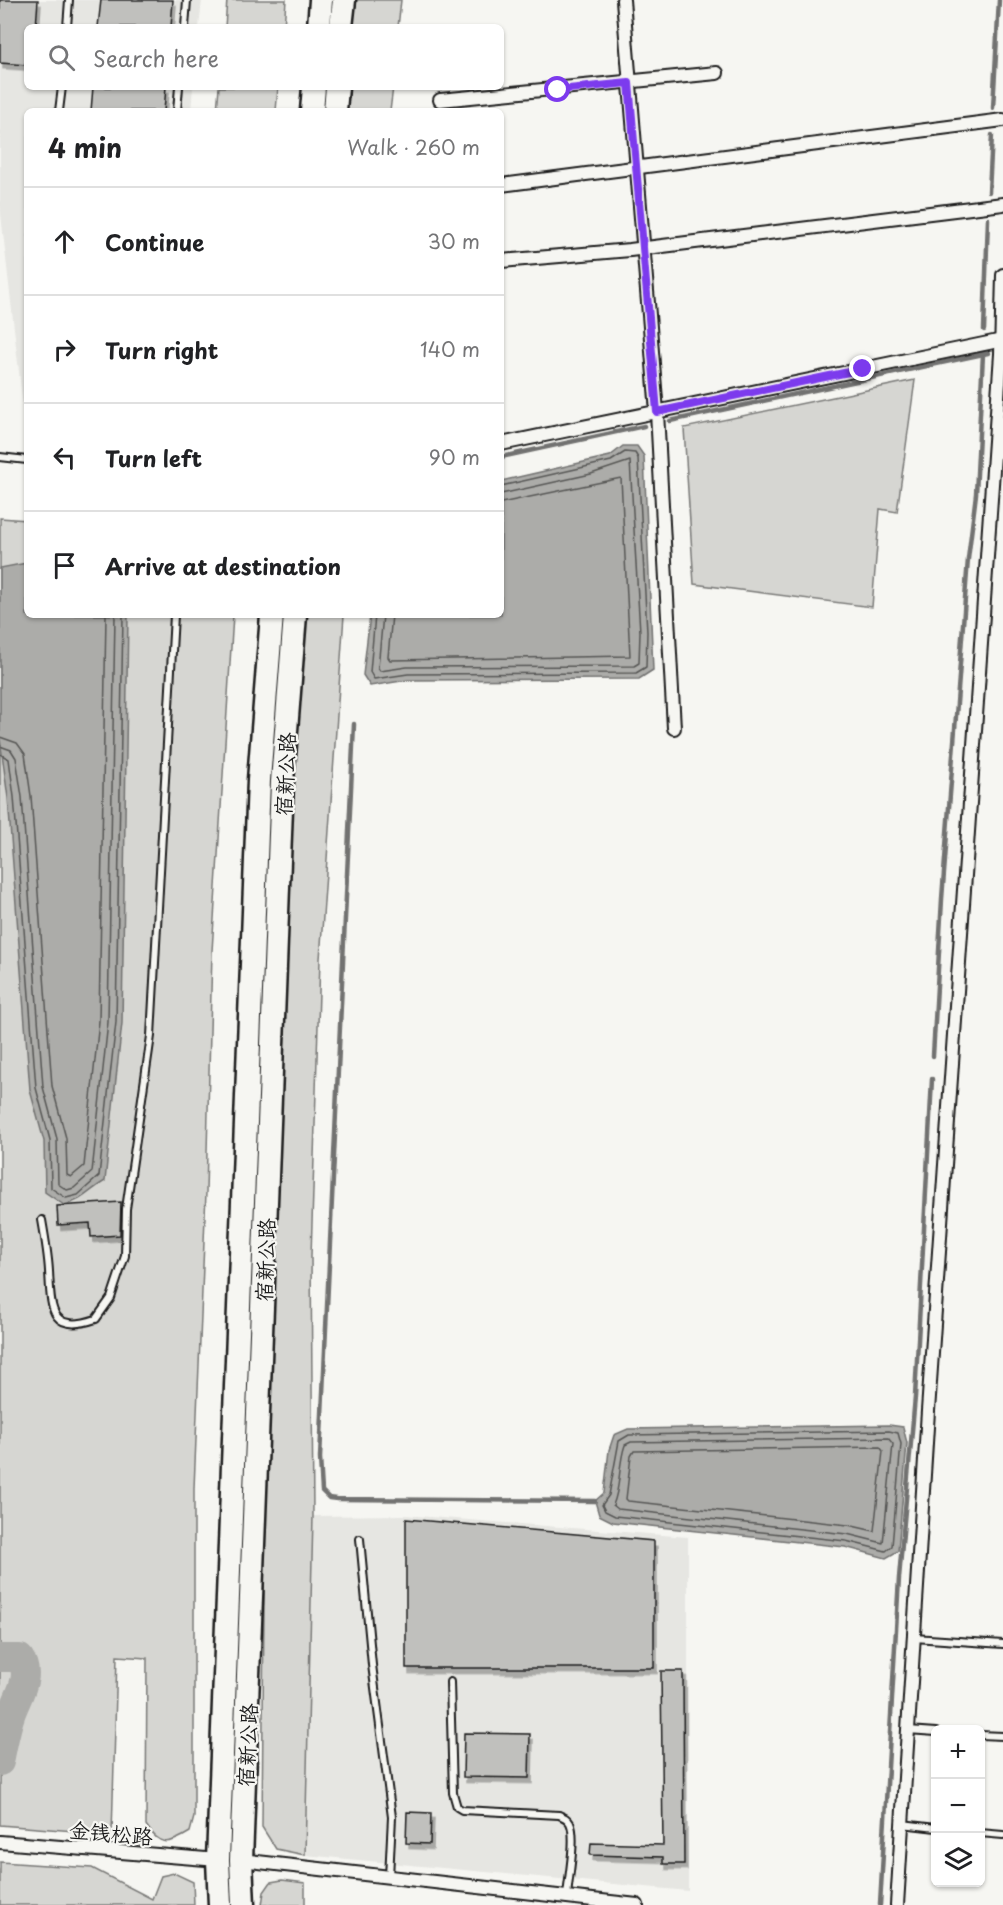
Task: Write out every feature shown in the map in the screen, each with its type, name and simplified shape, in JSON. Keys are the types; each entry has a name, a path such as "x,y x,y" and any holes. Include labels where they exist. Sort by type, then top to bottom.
{"highway":[{"path":"319,24 321,0"},
{"path":"341,24 344,0"},
{"path":"312,108 314,90"},
{"path":"335,108 337,90"},
{"name":"宿新公路","path":"220,1905 218,1860 260,780 272,618"},
{"name":"宿新公路","path":"243,1905 241,1860 282,782 295,618"}],"street":[{"path":"623,0 657,412 674,728"},
{"path":"440,100 717,73"},
{"path":"504,185 1003,120"},
{"path":"504,261 642,249 1003,204"},
{"path":"897,1905 1002,340 1003,275"},
{"path":"504,443 1002,340"},
{"name":"金钱松路","path":"0,1842 218,1860"},
{"path":"241,1860 637,1905"}],"lane":[{"path":"67,24 69,0"},
{"path":"184,24 187,0"},
{"path":"59,108 62,90"},
{"path":"177,108 179,90"},
{"path":"0,457 24,460"},
{"path":"42,1220 50,1304 57,1318 72,1324 96,1319 111,1298 125,1256 126,1209 151,1036 174,618"},
{"path":"360,1539 372,1665 392,1817 389,1877"},
{"path":"914,1638 1003,1644"},
{"path":"450,1682 453,1793 457,1807 462,1810 558,1815 567,1818 572,1825 572,1836 567,1897"},
{"path":"908,1730 931,1732"},
{"path":"985,1735 1003,1737"},
{"path":"902,1824 931,1827"},
{"path":"985,1833 1003,1835"}],"shaded area":[{"path":"0,0 202,0 199,24 24,24 24,90 193,90 191,108 24,108 24,416 0,206"},
{"path":"227,0 286,0 284,24 225,24"},
{"path":"354,0 401,0 398,24 352,24"},
{"path":"219,90 278,90 276,108 217,108"},
{"path":"348,90 393,90 390,108 346,108"},
{"path":"915,380 897,512 880,509 872,607 694,584 684,428"},
{"path":"0,518 24,520 24,618 233,618 212,951 206,1192 194,1488 194,1817 190,1832 165,1842 156,1837 146,1825 147,1658 117,1656 112,1834 0,1825"},
{"path":"304,618 344,618 320,959 311,1256 313,1516 305,1855 276,1849 262,1827 265,1496 291,780"},
{"path":"404,1515 688,1537 688,1891 305,1855 313,1516"},
{"path":"0,1862 92,1868 152,1899 161,1876 174,1873 193,1882 194,1905 0,1905"},
{"path":"282,1880 305,1883 305,1905 262,1905 264,1892 271,1882"}],"water":[{"path":"623,446 637,446 644,456 653,670 639,679 408,680 370,686 363,675 370,618 504,618 504,480 610,456"},
{"path":"24,564 24,618 128,618 122,1023 105,1181 81,1198 64,1205 45,1192 44,1141 30,1090 8,798 0,739 0,568"},
{"path":"889,1425 903,1427 907,1443 898,1551 886,1558 845,1547 613,1522 599,1515 595,1501 604,1493 609,1450 614,1435 628,1429"}],"building":[{"path":"0,0 38,0 36,24 24,24 24,65 0,63"},
{"path":"101,0 173,0 171,24 98,24"},
{"path":"93,90 166,90 164,108 91,108"},
{"path":"121,1202 120,1235 91,1237 90,1223 58,1225 57,1206"},
{"path":"406,1519 654,1541 654,1668 406,1668"},
{"path":"661,1671 683,1671 684,1864 663,1864 663,1857 590,1855 591,1843 663,1845"},
{"path":"464,1733 530,1734 529,1778 463,1777"},
{"path":"407,1812 431,1813 430,1844 406,1843"}],"waterway":[{"path":"993,108 999,0"},
{"path":"989,192 992,135"},
{"path":"984,330 988,219"},
{"path":"670,421 988,353"},
{"path":"933,1056 942,899 968,559 976,494 983,354"},
{"path":"504,456 644,426"},
{"path":"354,724 320,1458 322,1491 329,1498 337,1499 595,1501"},
{"path":"880,1905 899,1578 915,1397 932,1079"},
{"path":"0,1658 20,1658 25,1672 23,1686 8,1726 0,1762"}],"route":[{"path":"558,90 629,83 657,412 863,369"}]}
